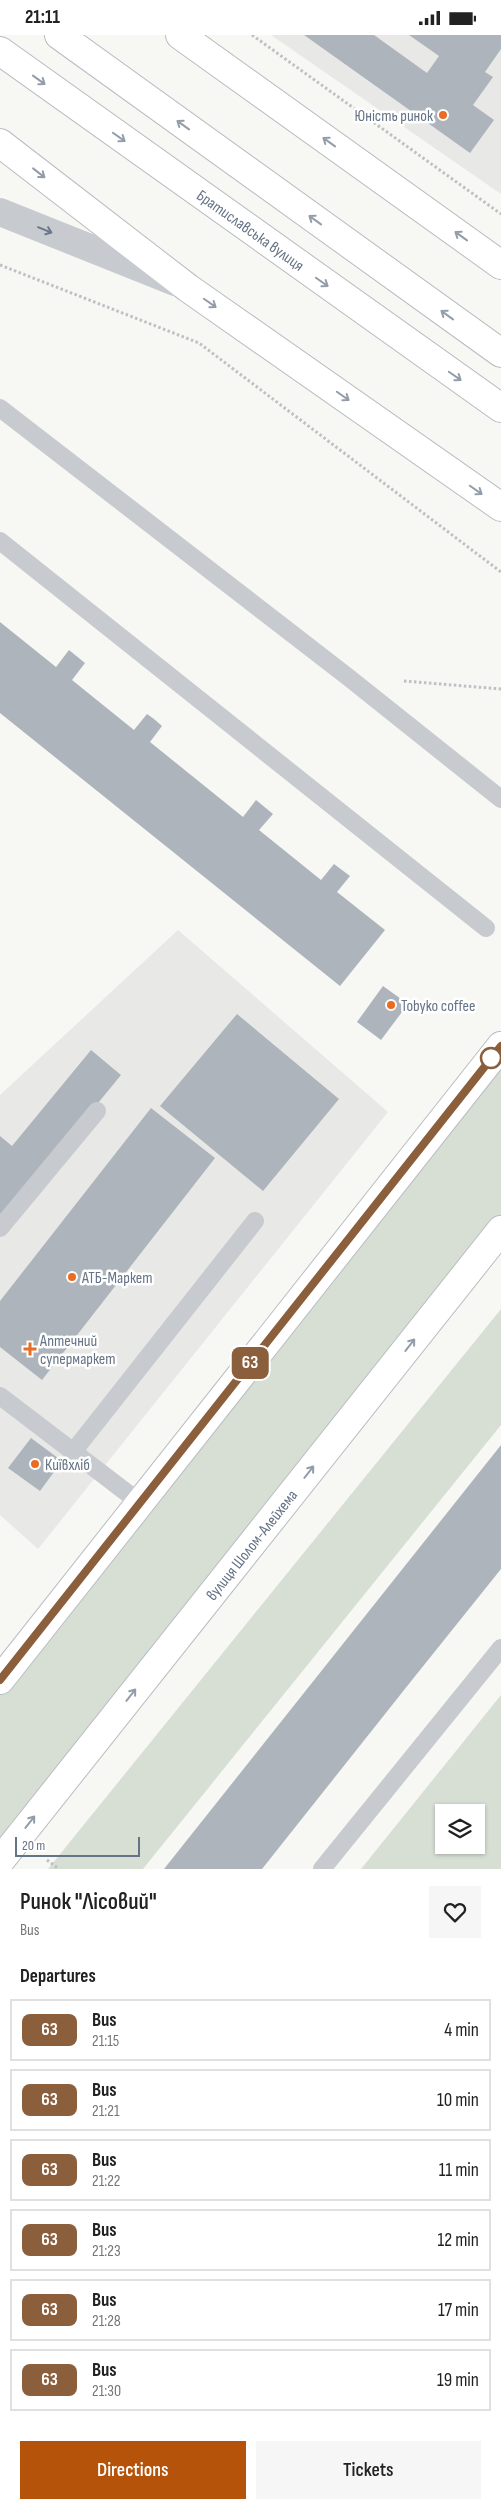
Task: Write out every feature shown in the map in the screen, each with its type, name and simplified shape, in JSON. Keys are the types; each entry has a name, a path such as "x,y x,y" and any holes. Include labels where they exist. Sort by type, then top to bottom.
{"street":[{"path":"59,35 501,353"},
{"path":"180,35 501,265"},
{"name":"Братиславська вулиця","path":"0,51 501,408"},
{"path":"0,143 188,288 501,507"},
{"path":"0,212 188,288"},
{"path":"0,1680 501,1046"},
{"name":"вулиця Шолом-Алейхема","path":"0,1861 501,1230"}],"lane":[{"path":"0,408 348,677 501,799"},
{"path":"0,541 486,928"},
{"path":"0,1228 97,1111"},
{"path":"73,1452 255,1221"},
{"path":"0,1396 139,1502"},
{"path":"322,1869 501,1648"}],"path":[{"path":"252,35 501,214"},
{"path":"0,265 199,343 501,572"},
{"path":"348,677 501,689"}],"shaded area":[{"name":"Юність ринок","path":"271,35 501,35 501,194"},
{"path":"178,930 388,1112 38,1549 0,1515 0,1095"},
{"path":"501,1046 501,1228 0,1861 0,1680"},
{"path":"501,1309 501,1425 143,1869 48,1869"},
{"path":"501,1695 501,1869 361,1869"}],"building":[{"path":"304,35 374,35 427,73 439,56 409,35 501,35 501,49 485,72 493,77 473,105 494,120 470,153"},
{"path":"0,622 56,667 69,650 85,663 72,680 134,730 147,714 154,719 162,726 150,742 243,817 256,800 273,814 259,830 321,880 334,864 350,876 337,892 385,930 340,986 0,713"},
{"path":"383,986 408,1004 381,1040 357,1022"},
{"path":"237,1014 339,1099 263,1191 160,1106"},
{"path":"91,1050 121,1075 0,1223 0,1136 12,1146"},
{"path":"151,1108 215,1158 42,1380 0,1347 0,1301"},
{"name":"Київхліб","path":"31,1438 62,1461 40,1491 8,1468"},
{"path":"501,1445 501,1569 262,1869 164,1869"}],"bus line":[{"name":"63","path":"0,1680 501,1046"}],"place":[{"name":"Юність ринок","path":"443,115"},
{"name":"Tobyko coffee","path":"391,1005"},
{"name":"АТБ-Маркет","path":"72,1277"},
{"name":"Аптечний супермаркет","path":"30,1349"},
{"name":"Київхліб","path":"35,1464"}]}
